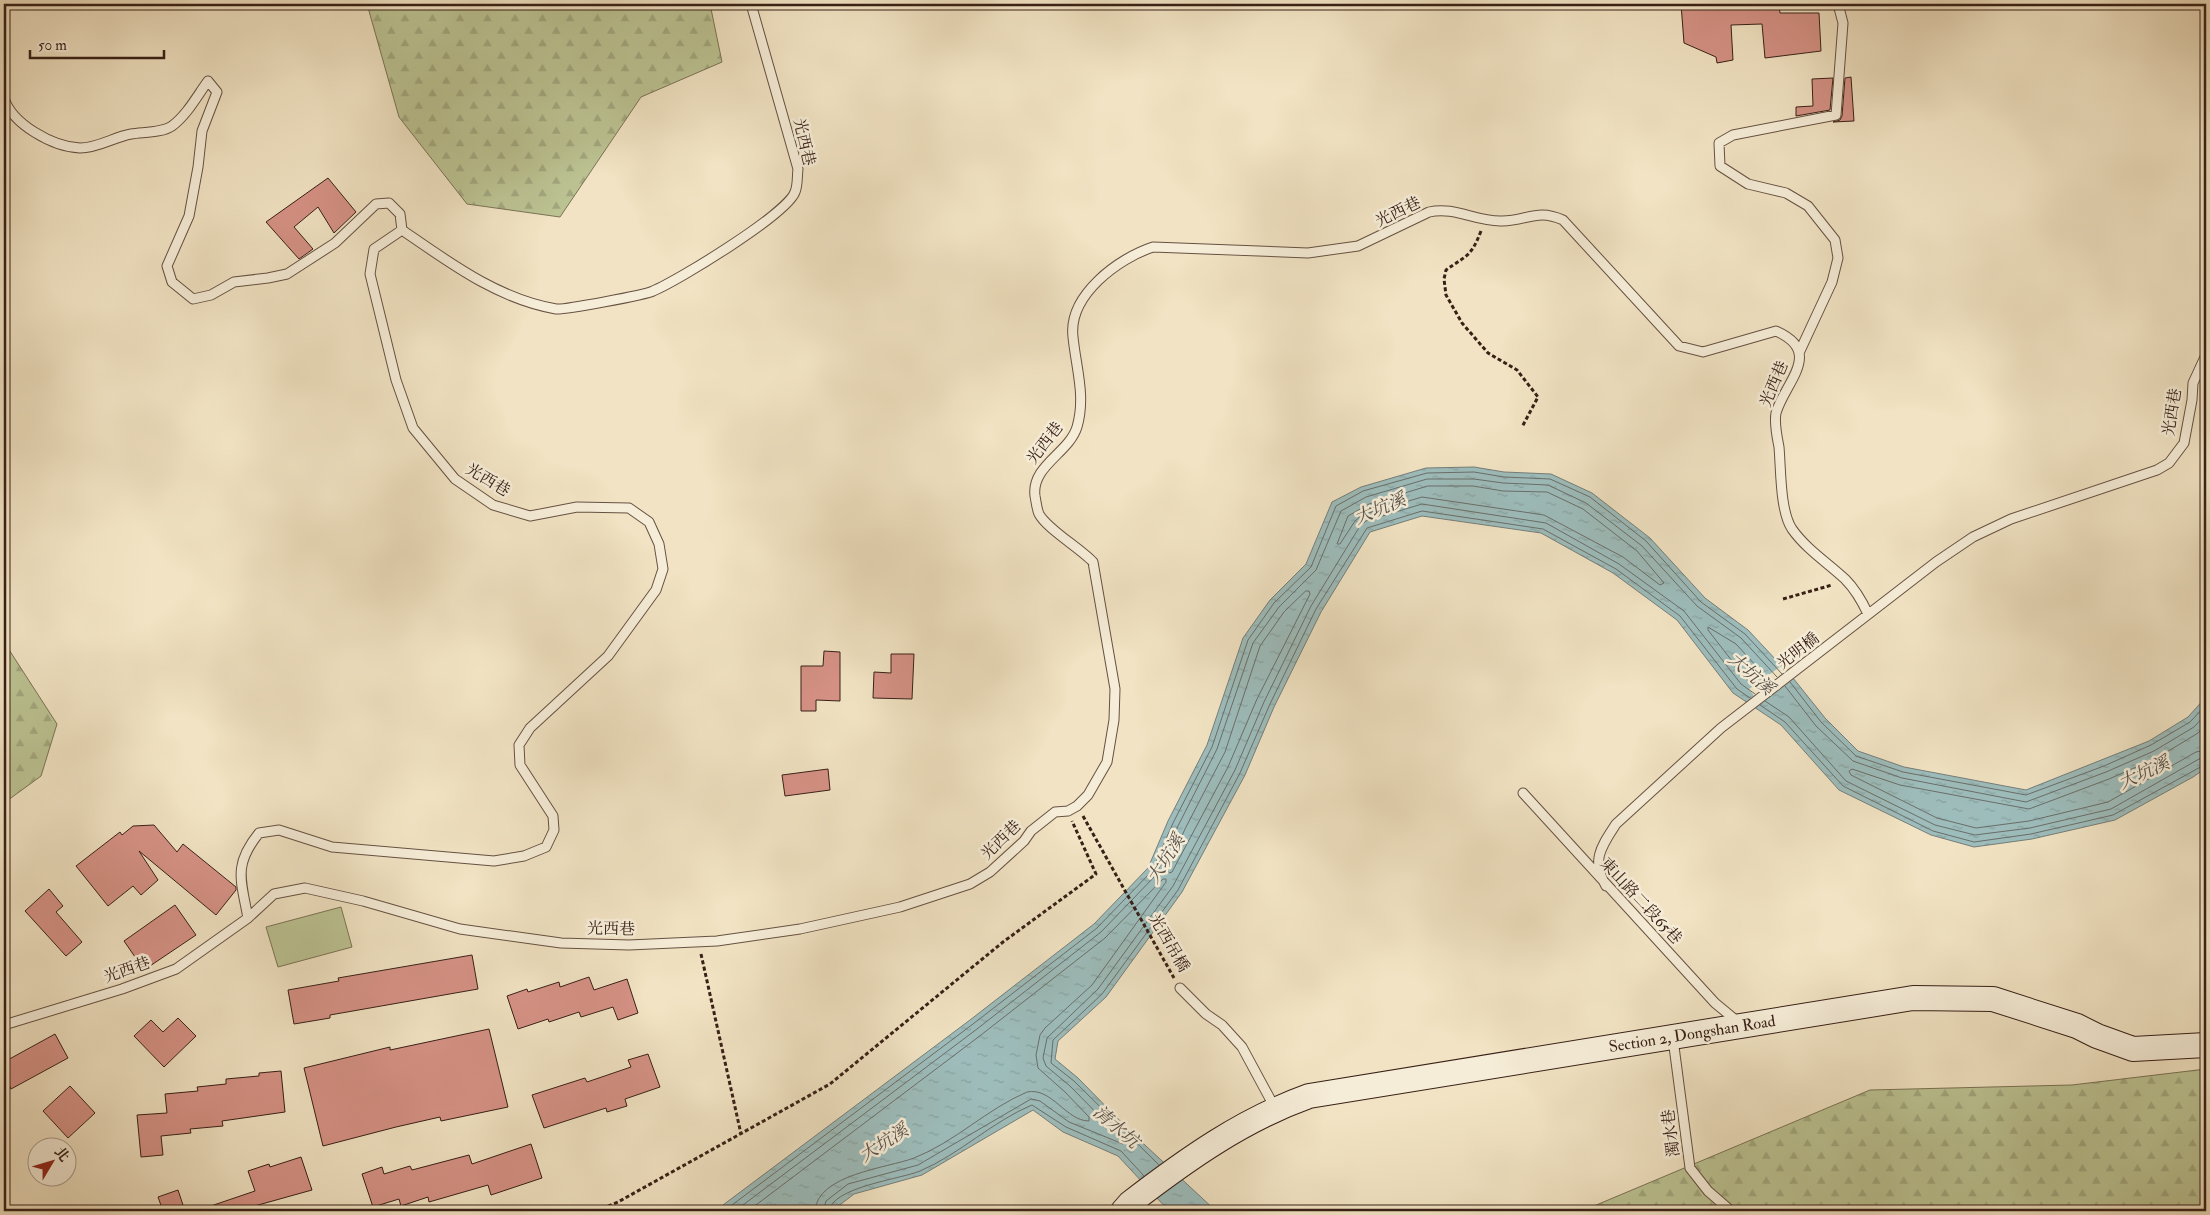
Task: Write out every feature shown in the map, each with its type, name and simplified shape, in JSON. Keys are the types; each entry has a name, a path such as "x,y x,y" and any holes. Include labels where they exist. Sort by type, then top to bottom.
{"main road":[{"name":"Section 2, Dongshan Road","path":"1126,1207 1187,1160 1276,1108 1309,1096 1742,1025 1852,1010 1913,998 1966,997 1993,999 2035,1011 2133,1048 2206,1045"}],"lane":[{"name":"光西巷","path":"248,918 240,871 247,848 259,833 279,830 332,847 494,861 524,856 546,846 554,830 554,816 520,765 520,745 530,728 608,656 656,590 663,569 659,544 648,522 629,508 577,506 530,516 493,504 455,479 413,428 396,380 370,274 374,249 402,230 460,271 521,299 558,309 652,292 709,259 778,213 795,193 798,169 751,4"},
{"path":"1799,353 1832,282 1838,258 1835,240 1808,206 1786,193 1748,184 1720,166 1719,143 1733,135 1836,116 1843,23 1838,4"},
{"path":"4,98 6,107 23,124 55,142 79,148 100,145 130,134 171,127 192,105 208,81 217,92 202,131 198,168 188,216 167,266 172,282 192,299 211,295 234,282 287,274 335,243 376,204 389,203 400,214 402,230"},
{"name":"光西巷","path":"4,1025 122,990 176,969 248,918 274,894 305,888 363,901 460,929 551,941 628,945 698,942 800,929 900,907 970,884 990,872 1024,841 1031,831 1055,812 1068,811 1077,806 1088,795 1107,762 1114,720 1115,689 1093,562 1083,551 1051,527 1039,514 1035,494 1036,481 1043,469 1068,444 1076,428 1080,410 1081,377 1072,335 1074,316 1079,305 1107,272 1133,253 1153,247 1308,253 1358,246 1429,212 1440,210 1502,222 1539,214 1550,214 1563,220 1679,346 1704,352 1776,331 1786,335 1794,343 1799,353 1800,364 1775,416 1785,508 1791,528 1802,541 1847,581 1860,597 1868,614"},
{"name":"光西巷","path":"1845,633 1973,537 2010,519 2157,470 2169,463 2184,444 2192,400 2192,383 2206,355"},
{"name":"光明橋","path":"1606,886 1598,873 1597,860 1616,824 1721,728 1845,633"},
{"name":"東山路二段65巷","path":"1522,793 1715,1003 1742,1025"},
{"path":"1180,988 1206,1014 1222,1025 1242,1047 1276,1108"},
{"name":"濁水巷","path":"1673,1036 1690,1168 1708,1191 1731,1211"}],"path":[{"path":"1485,219 1475,245 1464,260 1446,270 1444,279 1446,295 1462,323 1488,353 1517,370 1538,397 1522,427"},
{"path":"1783,599 1847,581"},
{"name":"光西吊橋","path":"1077,806 1180,988"},
{"path":"596,1211 618,1202 830,1084 1002,942 1096,874 1068,811"},
{"path":"698,942 741,1134"}],"green space":[{"path":"367,4 710,4 722,62 641,97 560,217 467,204 399,117"},
{"path":"4,642 57,724 41,776 4,803"},
{"path":"341,907 352,947 278,967 266,927"},
{"path":"2206,1069 2206,1211 1582,1211 1870,1090 2072,1085"}],"water":[{"path":"1474,467 1504,472 1551,474 1592,493 1650,538 1705,598 1748,630 1793,678 1825,718 1858,751 1904,767 2026,790 2149,741 2188,717 2206,697 2206,768 2115,820 2032,839 1974,847 1931,835 1839,790 1781,725 1733,693 1677,620 1613,573 1541,533 1422,516 1370,532 1321,612 1274,707 1245,775 1182,892 1106,997 1058,1041 1055,1059 1078,1078 1132,1133 1216,1211 1169,1211 1118,1156 1063,1132 1033,1110 922,1175 854,1194 832,1211 715,1211 970,1020 1094,924 1148,868 1168,821 1207,745 1243,638 1270,600 1306,564 1332,502 1361,487 1426,468"}],"pier":[{"path":"1784,664 1795,677 1759,703 1749,689"}],"building":[{"path":"1681,4 1779,4 1780,13 1819,13 1821,51 1765,58 1762,24 1731,25 1733,60 1717,63 1716,57 1684,43"},
{"path":"1851,77 1854,121 1833,122 1840,120 1842,116 1845,78"},
{"path":"1833,78 1830,110 1796,116 1796,107 1813,106 1812,79"},
{"path":"328,178 356,212 334,233 318,207 294,227 313,249 299,259 266,222"},
{"path":"824,651 840,652 840,701 816,700 816,711 801,711 801,666 823,666"},
{"path":"891,654 914,654 912,699 873,698 874,672 891,673"},
{"path":"828,769 830,790 785,796 782,775"},
{"path":"154,825 177,852 183,844 236,887 236,890 216,915 139,851 158,880 141,895 133,886 108,906 76,866 120,832 122,835 133,826"},
{"path":"49,889 63,906 56,912 82,942 66,956 25,911"},
{"path":"175,905 196,935 144,970 124,941"},
{"path":"472,955 478,989 330,1015 330,1018 294,1024 288,990 339,981 338,978"},
{"path":"589,977 594,990 627,979 638,1013 618,1020 613,1007 581,1017 579,1012 549,1022 548,1019 518,1029 507,996 527,989 528,992 559,982 560,987"},
{"path":"178,1018 196,1036 164,1067 134,1036 151,1020 163,1032"},
{"path":"489,1029 508,1107 441,1121 440,1117 323,1146 304,1068 390,1047 390,1050"},
{"path":"55,1034 68,1058 11,1089 4,1075 4,1062"},
{"path":"648,1054 660,1087 625,1099 627,1106 607,1112 606,1108 544,1128 532,1095 585,1078 587,1082 631,1067 628,1060"},
{"path":"281,1071 285,1112 222,1121 223,1126 190,1129 191,1133 161,1136 163,1155 141,1157 137,1115 167,1113 165,1094 198,1091 197,1087 226,1084 226,1079 259,1076 259,1073"},
{"path":"70,1086 95,1113 68,1138 43,1111"},
{"path":"531,1144 542,1178 491,1195 488,1185 429,1202 428,1197 401,1206 399,1199 373,1207 362,1174 382,1167 384,1174 410,1166 412,1170 469,1155 472,1164"},
{"path":"301,1157 312,1190 251,1207 252,1211 202,1211 202,1209 255,1191 248,1171 269,1164 270,1167"},
{"path":"178,1190 185,1211 163,1211 158,1197"}],"water label":[{"name":"大坑溪","path":"1380,509"},
{"name":"大坑溪","path":"1751,674"},
{"name":"大坑溪","path":"2144,773"},
{"name":"大坑溪","path":"1166,859"},
{"name":"清水坑","path":"1116,1127"},
{"name":"大坑溪","path":"884,1143"}]}
